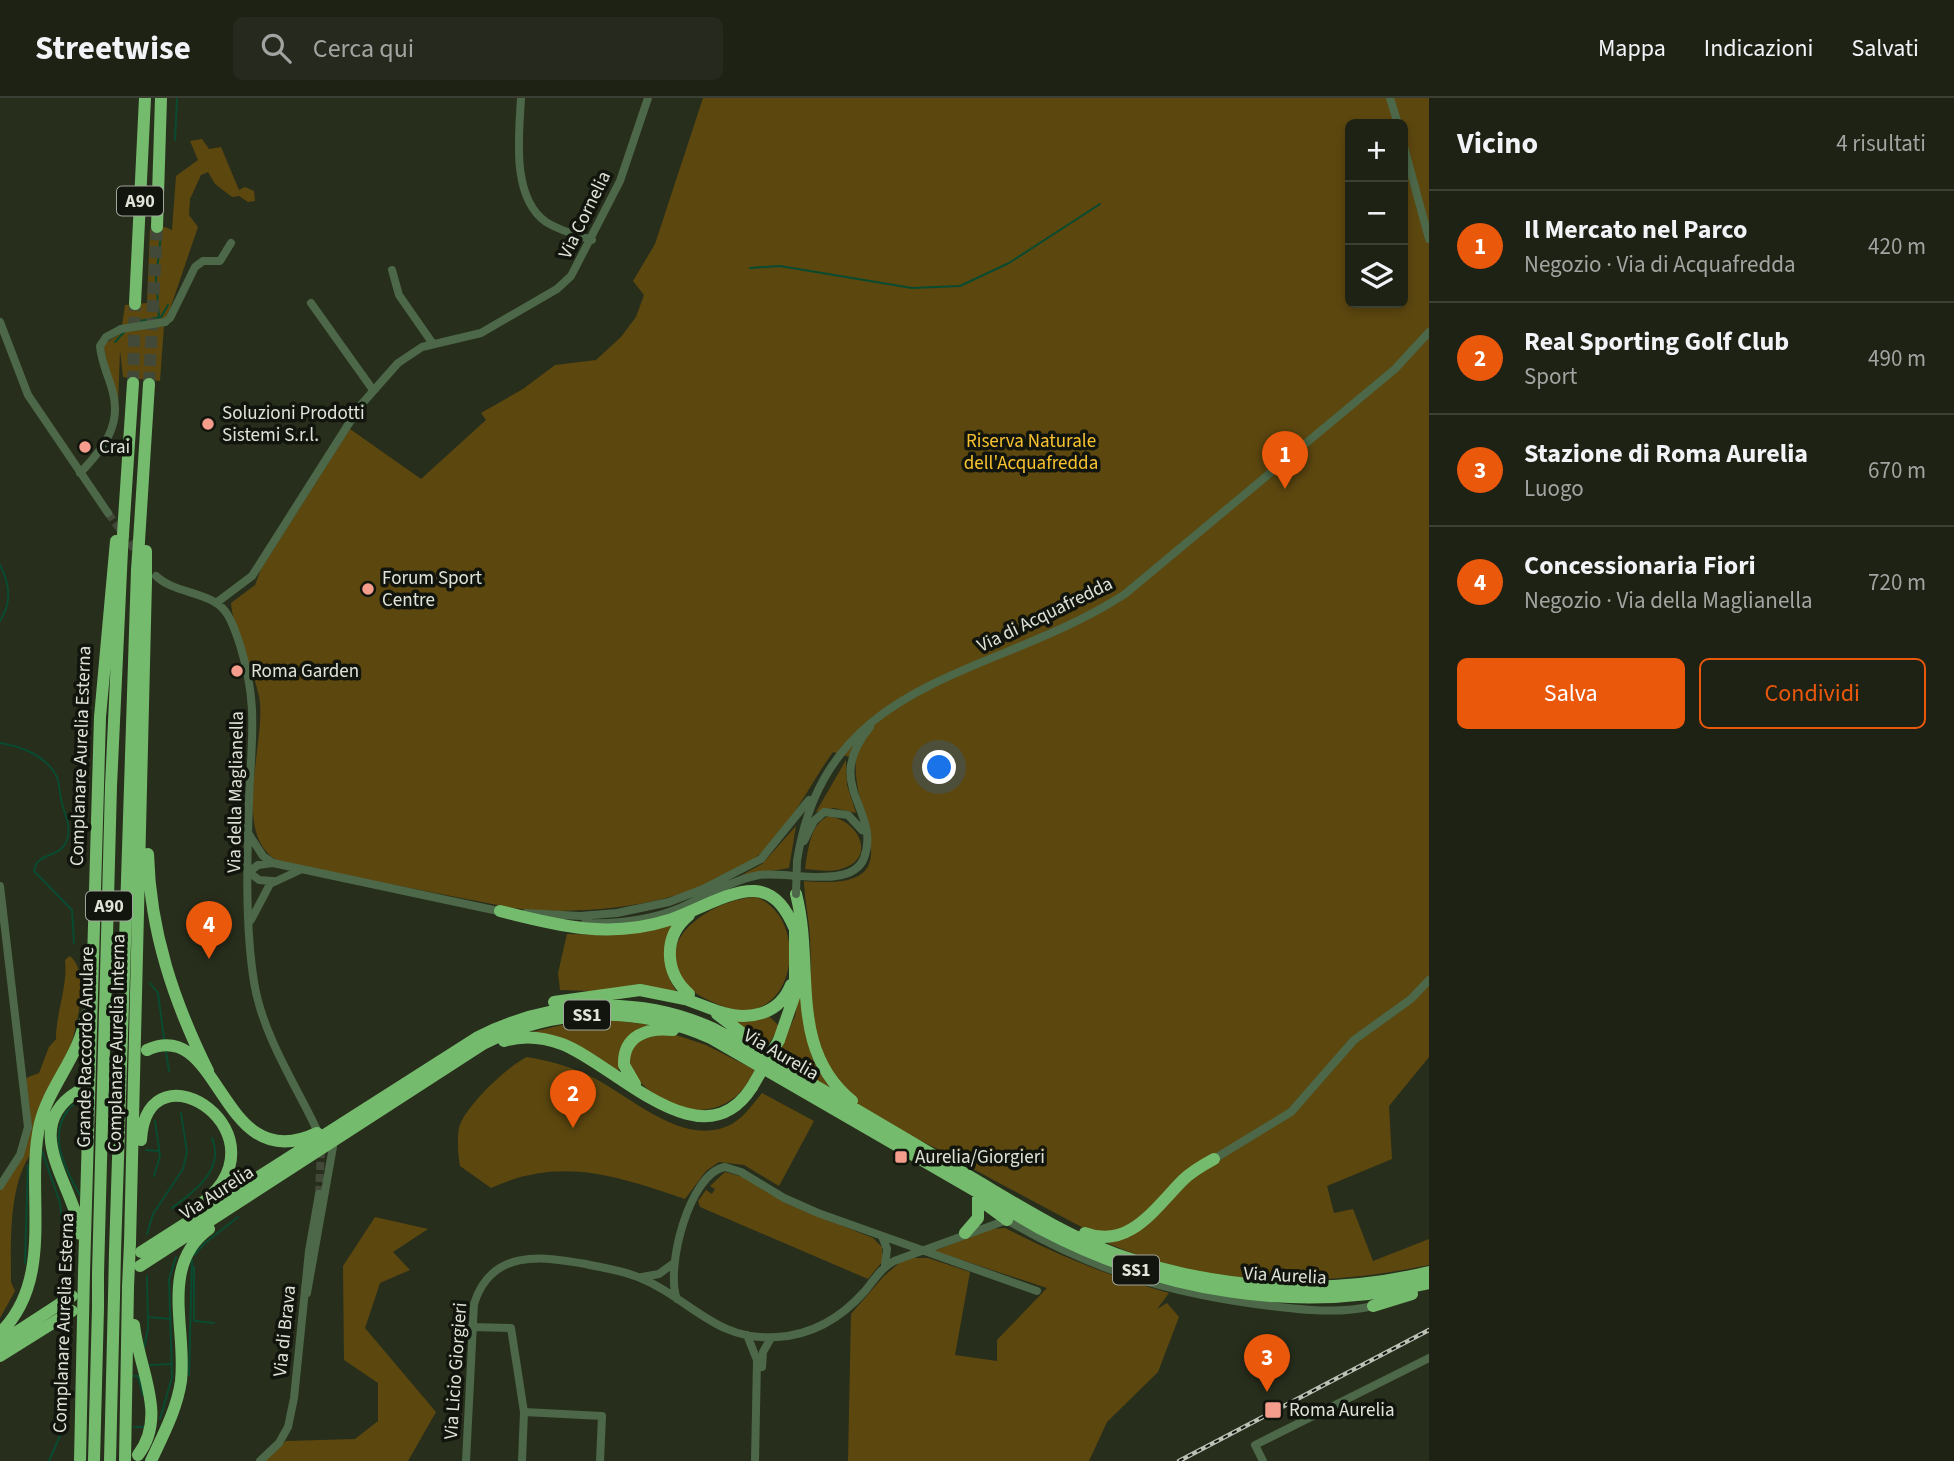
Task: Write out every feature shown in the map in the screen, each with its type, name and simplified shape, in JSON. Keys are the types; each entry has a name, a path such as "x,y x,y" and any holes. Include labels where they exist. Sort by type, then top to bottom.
{"highway":[{"name":"A90","path":"135,304 145,98"},
{"name":"A90","path":"158,227 161,98"},
{"name":"Complanare Aurelia Esterna","path":"80,1461 103,666 119,545 117,515 127,474 132,383"},
{"name":"Grande Raccordo Anulare","path":"110,1461 137,570 142,546 141,500 149,384"},
{"name":"Grande Raccordo Anulare","path":"94,1461 119,545"},
{"name":"Complanare Aurelia Interna","path":"125,1461 151,579 142,546"},
{"path":"144,746 148,783 148,864 157,936 176,1000 208,1071 242,1123 261,1136 276,1140 308,1137 379,1099"},
{"path":"0,1333 19,1307 32,1271 40,1123 52,1094 76,1052 83,1027 90,880 96,854"},
{"path":"500,911 590,931 636,928 692,913 739,893 759,892 776,899 795,929"},
{"path":"467,1054 514,1038 552,1041 572,1049 675,1111 704,1116 730,1109 752,1087 781,1036 793,1004 796,894"},
{"path":"796,894 806,944 809,1029 818,1062 829,1079 849,1100 912,1143"},
{"path":"687,997 674,975 669,953 676,929 692,913"},
{"path":"719,1013 744,1016 768,1012 786,997 796,964"},
{"path":"478,1037 513,1015 583,996 640,989 687,997 719,1013 802,1079"},
{"name":"Via Aurelia","path":"141,1252 478,1037 534,1014 575,1007 628,1007 663,1012 704,1025 987,1187 1098,1247 1142,1262 1203,1277 1271,1285 1332,1286 1429,1272"},
{"path":"768,1012 780,1019 781,1036"},
{"name":"Via Aurelia","path":"140,1266 467,1054 521,1027 580,1015 643,1018 677,1025 711,1038 1057,1238 1110,1261 1169,1280 1240,1293 1318,1298 1371,1294 1429,1283"},
{"path":"645,1094 628,1077 624,1065 625,1050 634,1038 658,1029 711,1038"},
{"path":"151,1048 179,1047 195,1057 208,1071"},
{"path":"77,1092 57,1113 50,1140 54,1159 77,1213 84,1268"},
{"path":"130,1237 137,1205 145,1118 156,1103 171,1095 185,1095 199,1100 217,1115 229,1134 230,1163 223,1180 208,1199 153,1245"},
{"path":"874,1131 907,1156 978,1198 1007,1220"},
{"path":"987,1187 1020,1199 1085,1233 1110,1238 1134,1229 1185,1179 1214,1158"},
{"path":"151,1461 171,1417 180,1383 179,1287 185,1257 205,1232 262,1193 289,1169"},
{"path":"965,1233 978,1218 978,1198"},
{"path":"1373,1306 1429,1289"},
{"path":"128,1293 153,1417 151,1433 138,1455"},
{"path":"0,1343 72,1296"},
{"path":"0,1356 72,1311"},
{"path":"0,1364 31,1343 51,1324"},
{"path":"73,1461 76,1405 82,1380"}],"street":[{"path":"521,98 519,144 529,199 549,224 592,240"},
{"name":"Via Cornelia","path":"216,603 251,576 336,440 373,390 401,361 433,344 479,334 556,289 572,276 624,174 648,98"},
{"path":"1390,98 1396,119"},
{"path":"1408,162 1429,239"},
{"path":"80,472 105,444 113,429 115,398 100,346 106,337 121,329 165,322 170,318 195,267 203,261 220,261 231,243"},
{"path":"392,270 399,295 433,344"},
{"path":"311,303 373,390"},
{"path":"0,322 28,395 80,472 117,515"},
{"name":"Via di Acquafredda","path":"796,894 797,861 805,821 827,774 860,730 889,707 1086,617 1125,594 1395,369 1429,332"},
{"path":"151,579 216,603"},
{"name":"Via della Maglianella","path":"216,603 232,622 254,702 248,833 253,973 258,1002 316,1128"},
{"path":"248,833 263,856 273,863 300,870 500,911 581,922 643,918 677,909 754,876 847,874 862,862 866,845 850,786 850,762 863,735 889,707"},
{"path":"500,911 571,916 617,913 669,902 703,889 761,859 799,814 827,774"},
{"path":"797,861 811,825 824,812 840,812 851,817 862,831 866,845"},
{"path":"273,863 258,866 249,872 259,880 273,881"},
{"path":"251,921 264,891 273,881 300,870"},
{"path":"0,886 28,1126 20,1155 0,1186"},
{"path":"1214,1158 1291,1112 1354,1040 1411,999 1429,980"},
{"path":"303,1302 311,1286 334,1139"},
{"path":"677,1299 673,1284 675,1263 691,1201 709,1176 722,1168 741,1172 805,1208 1037,1290"},
{"name":"Via di Brava","path":"260,1461 279,1443 288,1427 294,1398 303,1302 319,1194"},
{"name":"Via Licio Giorgieri","path":"466,1461 474,1304 482,1286 496,1272 516,1260 538,1257 565,1260 639,1277 714,1325 747,1335 771,1338 802,1333 840,1315 885,1265 905,1255 1007,1220"},
{"name":"Via Aurelia","path":"1007,1220 1071,1256 1151,1285 1292,1308 1338,1311 1373,1306"},
{"path":"882,1236 888,1253 885,1265"},
{"path":"639,1277 659,1274 675,1263"},
{"path":"471,1326 510,1328 524,1412 522,1461"},
{"path":"747,1335 756,1351 760,1373"},
{"path":"758,1461 760,1373 764,1352 771,1338"},
{"path":"1264,1461 1255,1445 1429,1358"},
{"path":"524,1412 603,1416 600,1461"}],"green space":[{"name":"Riserva Naturale dell'Acquafredda","path":"703,98 1429,98 1429,1057 1389,1106 1392,1159 1327,1186 1334,1213 1353,1209 1373,1261 1429,1239 1429,1265 1309,1280 1229,1276 1150,1259 1106,1242 881,1120 851,1099 829,1072 817,1041 812,1006 810,937 804,881 839,881 860,875 869,863 871,847 857,782 856,759 833,752 785,826 766,848 743,867 715,882 682,894 611,908 542,911 513,908 282,863 266,851 256,833 253,811 259,738 259,696 235,625 231,603 255,585 261,569 350,429 421,479 486,420 481,413 523,389 555,365 596,360 621,337 636,317 644,295 633,281 655,244"},
{"path":"202,139 209,149 221,147 239,190 245,187 254,191 255,201 248,202 239,196 232,197 215,184 208,172 201,175 190,199 189,215 198,227 168,315 162,320 122,326 125,305 147,303 150,229 165,227 172,230 176,176 198,160 190,141"},
{"path":"164,326 160,381 123,377 120,350 118,405 103,345 124,331"},
{"path":"846,760 847,785 856,813 834,808 816,812"},
{"path":"829,816 840,819 855,832 860,840 859,856 854,863 839,870 805,869 814,831"},
{"path":"796,826 789,868 740,876 762,864"},
{"path":"756,897 774,909 785,928 790,950 788,972 779,991 764,1005 743,1010 717,1004 693,991 679,974 675,957 678,942 688,928 703,915 720,906"},
{"path":"675,924 666,960 669,977 679,994 560,990 558,973 567,934 610,935"},
{"path":"70,956 79,971 81,994 77,1021 59,1081 19,1181 11,1232 11,1282 15,1291 0,1318 0,1191 18,1165 30,1113 26,1078 39,1073 49,1047 56,1039 65,980 65,960"},
{"path":"803,968 804,1017 809,1048 833,1091 777,1056 795,1016"},
{"path":"770,1017 780,1027 767,1046 732,1020"},
{"path":"610,1020 650,1025 628,1037 618,1072 528,1033 570,1023"},
{"path":"667,1032 706,1045 755,1070 743,1090 727,1102 710,1109 673,1105 655,1095 627,1064 633,1042"},
{"path":"527,1057 586,1074 678,1126 714,1130 732,1124 762,1093 814,1121 779,1186 744,1165 719,1162 706,1171 685,1199 612,1177 565,1171 517,1178 491,1188 460,1166 459,1128 469,1109 488,1088"},
{"path":"725,1172 743,1177 787,1204 873,1238 882,1247 882,1262 868,1279 700,1207 698,1201 706,1190 712,1194 715,1189 710,1186"},
{"path":"375,1217 428,1229 393,1252 410,1270 380,1283 365,1328 436,1412 408,1461 264,1461 286,1441 355,1439 378,1421 378,1383 344,1360 343,1266"},
{"path":"1005,1228 1086,1265 1169,1293 1157,1309 1167,1303 1179,1317 1158,1372 1107,1422 1089,1461 848,1461 851,1314 899,1263 911,1258 928,1258 970,1272 955,1355 997,1361 997,1340 1047,1288 934,1251 991,1229"}],"waterway":[{"path":"175,140 177,98"},
{"path":"750,268 780,266 912,288 960,286 1009,263 1100,204"},
{"name":"Grande Raccordo Anulare","path":"159,318 156,278 161,235"},
{"name":"Grande Raccordo Anulare","path":"129,323 161,317 168,305"},
{"path":"115,342 125,331"},
{"path":"0,565 8,593 0,621"},
{"path":"0,743 17,747 42,759 58,780 68,826 67,839 62,848 39,861 34,871 72,910 74,943"},
{"path":"150,983 158,993 164,1039"},
{"path":"166,1052 169,1071"},
{"path":"69,1109 59,1130 59,1141 64,1163 80,1195"},
{"path":"147,1234 153,1214 183,1169 187,1152 181,1113"},
{"path":"154,1176 160,1156 155,1121"},
{"path":"172,1208 206,1179 214,1160 212,1138"},
{"path":"146,1150 158,1151"},
{"path":"42,1151 60,1203 64,1245 72,1277 61,1292"},
{"path":"25,1263 28,1165"},
{"path":"194,1255 238,1217"},
{"path":"65,1241 74,1242"},
{"path":"160,1419 172,1377 169,1279 176,1257"},
{"path":"189,1375 192,1260"},
{"path":"194,1267 194,1321"},
{"path":"144,1348 148,1328 147,1276"},
{"path":"148,1317 171,1319"},
{"path":"195,1321 214,1323"},
{"path":"150,1365 172,1364"},
{"path":"134,1376 138,1376 143,1395"},
{"path":"134,1427 143,1427"},
{"path":"49,1461 63,1429"}],"tunnel":[{"path":"149,384 157,227"},
{"path":"133,383 135,304"},
{"path":"108,513 137,553"},
{"path":"319,1194 321,1148"}],"railway":[{"path":"1179,1461 1429,1330"}],"place":[{"name":"Soluzioni Prodotti Sistemi S.r.l.","path":"208,424"},
{"name":"Crai","path":"85,447"},
{"name":"Il Mercato nel Parco","path":"1285,489"},
{"name":"Forum Sport Centre","path":"368,589"},
{"name":"Roma Garden","path":"237,671"},
{"name":"Concessionaria Fiori","path":"209,959"},
{"name":"Real Sporting Golf Club","path":"573,1128"},
{"name":"Aurelia/Giorgieri","path":"901,1157"},
{"name":"Stazione di Roma Aurelia","path":"1267,1392"},
{"name":"Roma Aurelia","path":"1273,1410"}]}
